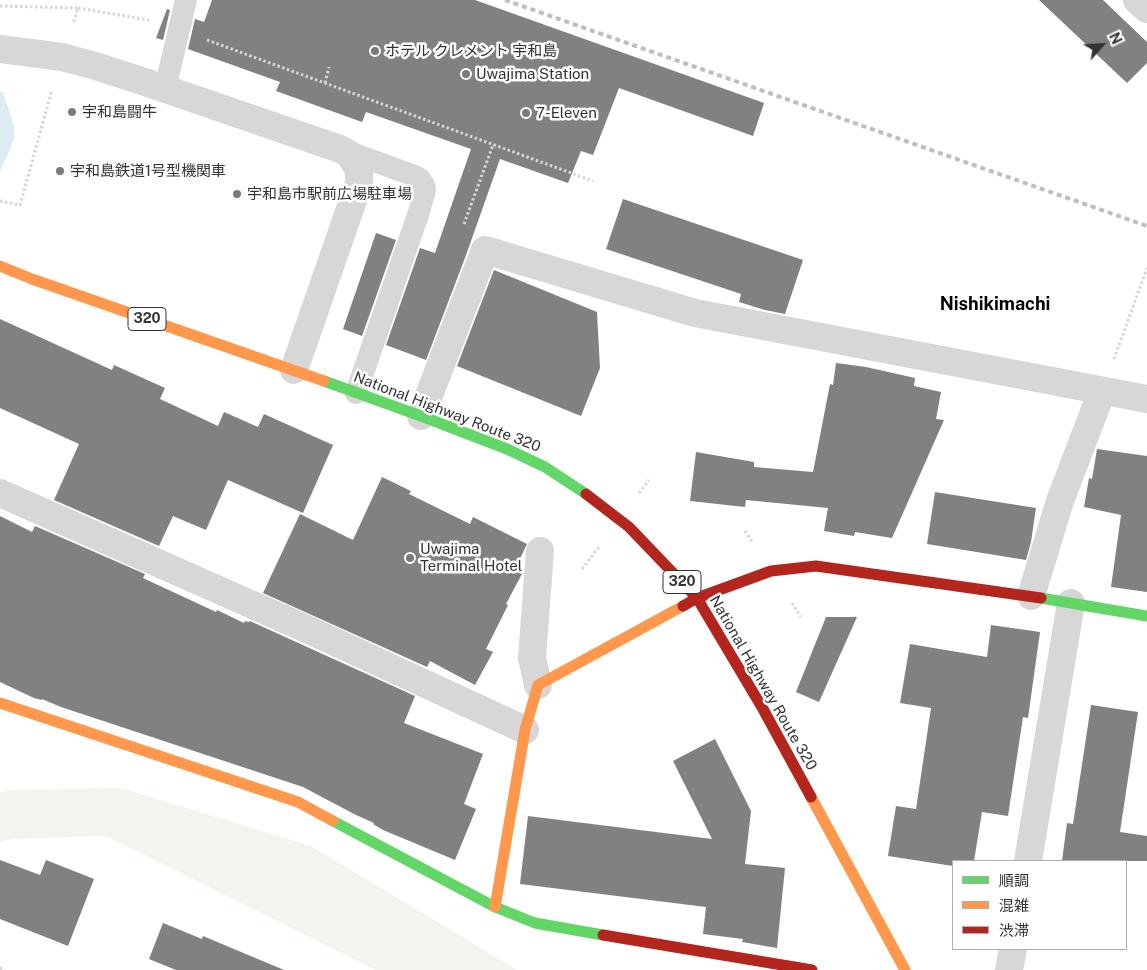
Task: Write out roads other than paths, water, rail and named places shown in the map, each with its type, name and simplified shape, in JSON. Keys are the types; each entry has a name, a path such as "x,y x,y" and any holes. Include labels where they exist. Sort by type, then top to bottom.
{"main road":[{"name":"National Highway Route 320","path":"0,266 32,279 294,370 508,449 545,467 588,496 629,528 697,598 763,709 905,970"},
{"path":"495,907 525,730 538,685 697,598 771,571 816,566 1031,596 1147,616"},
{"path":"0,703 298,802 495,907 535,923 812,970"}],"street":[{"path":"1137,0 1147,9"},
{"path":"2,47 62,57 92,65 340,149 349,154 359,171 358,182 294,370"},
{"path":"421,416 485,250 695,313 1147,399"},
{"path":"1031,596 1060,501 1102,391"},
{"path":"0,493 300,626 525,730"},
{"path":"538,685 532,658 540,551"},
{"path":"1028,860 1071,603"},
{"path":"1009,970 1013,950"}],"lane":[{"path":"165,89 186,0"},
{"path":"340,149 415,176 420,179 425,190 356,393"}],"railway":[{"path":"505,0 1147,226"}],"place":[{"name":"ホテル クレメント 宇和島","path":"375,51"},
{"name":"Uwajima Station","path":"466,74"},
{"name":"宇和島闘牛","path":"72,112"},
{"name":"7-Eleven","path":"526,113"},
{"name":"宇和島鉄道1号型機関車","path":"60,171"},
{"name":"宇和島市駅前広場駐車場","path":"237,194"},
{"name":"Uwajima Terminal Hotel","path":"410,558"}],"district":[{"name":"Nishikimachi","path":"995,304"}]}
